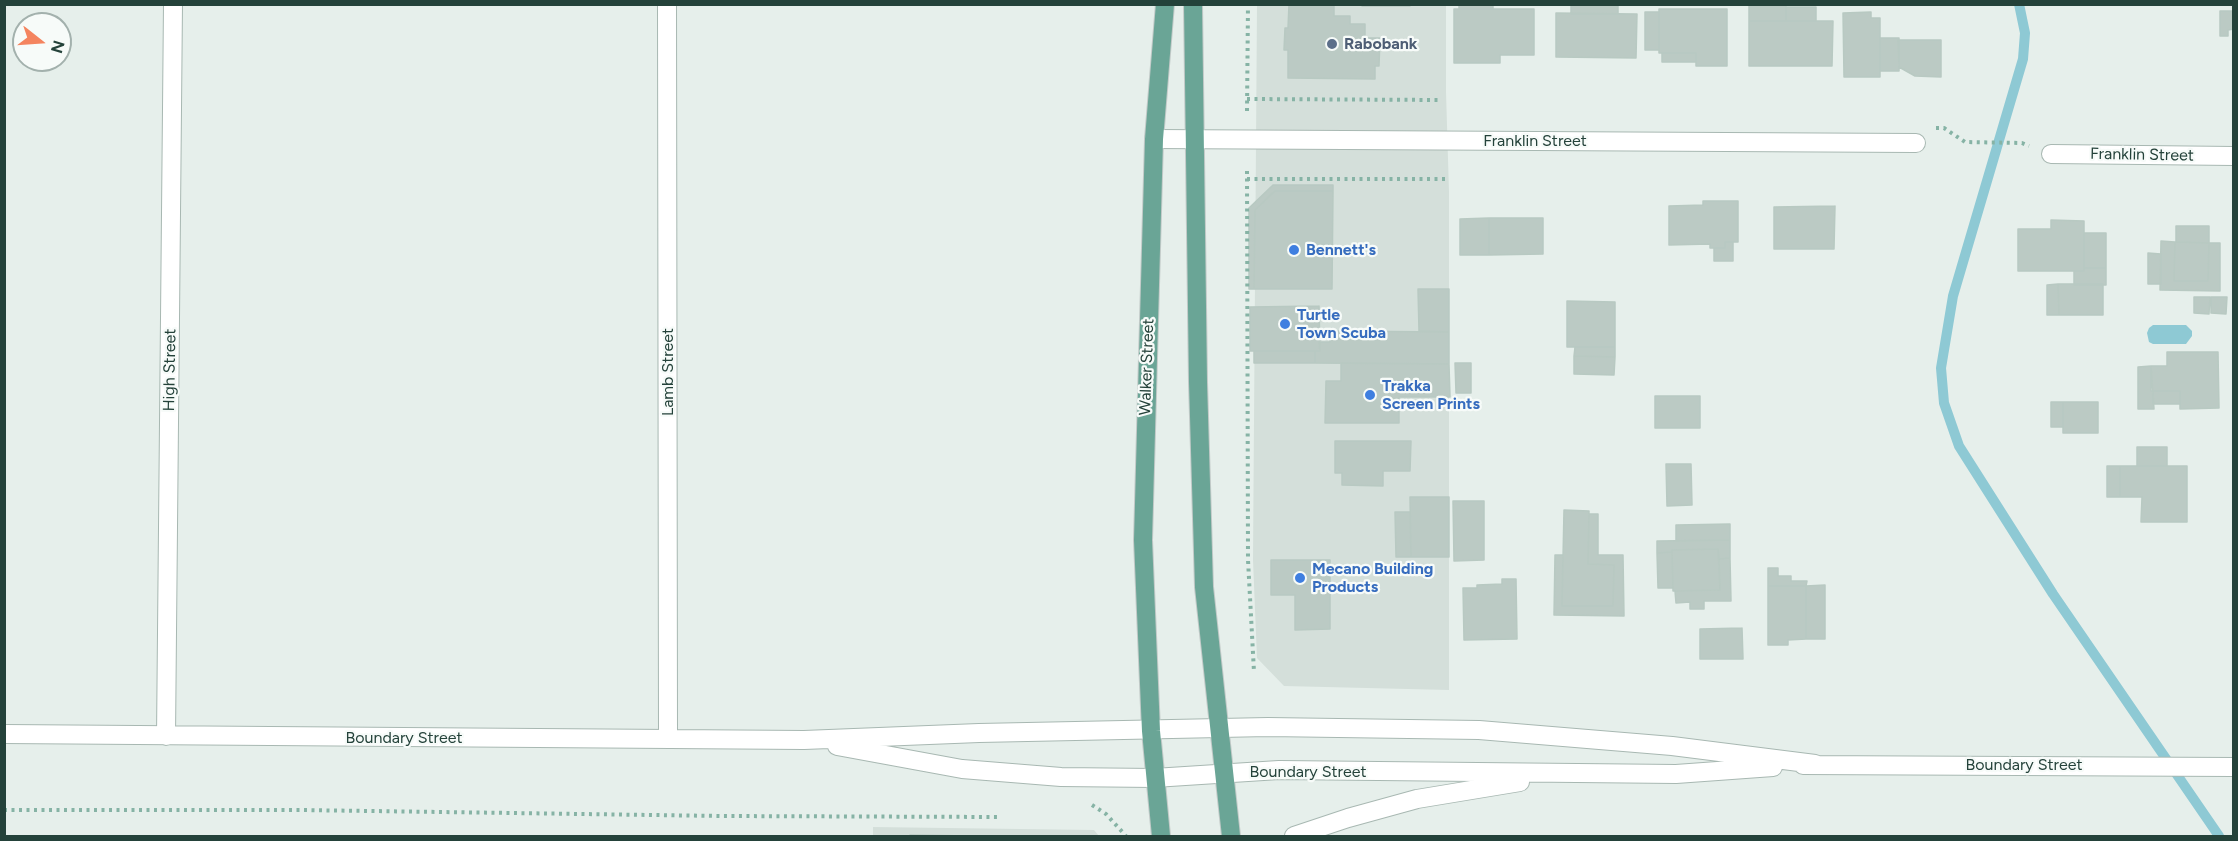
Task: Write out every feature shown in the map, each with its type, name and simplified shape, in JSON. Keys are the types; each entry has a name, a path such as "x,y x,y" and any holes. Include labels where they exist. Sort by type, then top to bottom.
{"main road":[{"name":"Walker Street","path":"1161,837 1151,731 1143,540 1154,139 1165,4"},
{"path":"1192,4 1197,382 1204,587 1231,837"}],"street":[{"name":"High Street","path":"166,736 173,4"},
{"name":"Lamb Street","path":"667,4 668,739"},
{"name":"Franklin Street","path":"1154,139 1916,143"},
{"name":"Franklin Street","path":"2051,154 2234,156"},
{"name":"Boundary Street","path":"4,734 804,740 979,733 1268,727 1479,730 1672,746 1815,764"},
{"name":"Boundary Street","path":"804,740 962,769 1061,777 1154,778 1279,770 1676,774 1815,764 2234,767"},
{"path":"1294,837 1348,818 1417,799 1566,774"}],"path":[{"path":"1247,111 1248,4"},
{"path":"1247,99 1442,100"},
{"path":"1916,143 1934,128 1944,129 1965,142 2011,143"},
{"path":"1247,171 1248,561 1254,672"},
{"path":"1247,179 1446,179"},
{"path":"1090,804 1106,814 1126,837"},
{"path":"4,810 300,810 999,817"}],"shaded area":[{"path":"1257,5 1446,5 1449,192 1449,690 1284,686 1257,658 1253,560"},
{"path":"873,827 1094,830 1099,836 873,836"}],"water":[{"path":"2153,325 2186,325 2192,331 2192,336 2186,344 2153,344 2149,342 2147,333"}],"building":[{"name":"Rabobank","path":"1289,4 1334,4 1334,16 1350,16 1350,24 1365,24 1365,38 1380,38 1379,66 1375,66 1375,79 1288,78 1288,50 1284,50"},
{"path":"1362,4 1410,4 1410,6 1362,6"},
{"path":"1459,4 1493,4 1493,9 1459,9"},
{"path":"1571,4 1618,4 1618,14 1571,14"},
{"path":"1749,4 1786,4 1786,21 1749,21"},
{"path":"1786,7 1816,7 1816,21 1786,21"},
{"path":"1454,9 1534,9 1534,55 1500,55 1500,63 1454,63"},
{"path":"1659,9 1727,9 1727,66 1696,66 1696,53 1659,53"},
{"path":"2220,11 2234,11 2234,29 2228,30 2228,36 2220,36"},
{"path":"1645,12 1659,12 1659,50 1645,50"},
{"path":"1871,12 1871,18 1880,18 1880,77 1844,77 1843,13"},
{"path":"1556,13 1637,14 1636,58 1556,57"},
{"path":"1749,21 1833,21 1832,66 1749,66"},
{"path":"1880,38 1899,38 1899,71 1880,71"},
{"path":"1898,40 1941,40 1941,77 1915,76 1899,67"},
{"path":"1662,53 1696,53 1696,62 1662,62"},
{"path":"1273,185 1333,185 1333,191 1275,191 1255,210 1254,289 1249,289 1249,208"},
{"name":"Bennett's","path":"1275,191 1333,191 1332,289 1254,289 1255,210"},
{"path":"1703,201 1738,201 1738,242 1725,242 1725,248 1710,248 1710,244 1669,245 1669,206 1703,205"},
{"path":"1835,206 1834,249 1774,249 1774,207"},
{"path":"1489,218 1543,218 1543,254 1489,255"},
{"path":"1489,218 1489,255 1460,255 1460,219"},
{"path":"2051,220 2084,221 2084,271 2018,271 2018,229 2051,229"},
{"path":"2176,226 2209,226 2209,243 2176,242"},
{"path":"2084,233 2106,233 2106,268 2084,268"},
{"path":"2161,241 2175,242 2174,281 2208,281 2209,243 2220,243 2220,291 2160,290"},
{"path":"1725,242 1733,242 1733,261 1714,261 1714,248 1725,248"},
{"path":"2175,242 2209,243 2208,281 2174,281"},
{"path":"2148,253 2161,254 2161,284 2148,284"},
{"path":"2084,268 2106,268 2106,285 2074,285 2074,271 2084,271"},
{"path":"2058,284 2103,284 2103,315 2059,315"},
{"path":"2058,284 2059,315 2047,315 2047,285"},
{"path":"1418,289 1449,289 1449,332 1419,331"},
{"path":"2194,297 2210,297 2209,314 2194,313"},
{"path":"2211,297 2227,297 2226,314 2211,313"},
{"path":"1567,301 1615,302 1615,347 1567,347"},
{"name":"Turtle Town Scuba","path":"1319,306 1320,351 1250,351 1250,307"},
{"path":"1330,331 1449,332 1449,364 1315,363 1315,351 1320,351 1319,342 1330,342"},
{"path":"1575,347 1615,347 1615,357 1574,356"},
{"path":"1254,351 1315,351 1315,363 1254,363"},
{"path":"2167,352 2218,352 2219,408 2180,409 2180,391 2151,391 2151,366 2167,366"},
{"path":"1574,356 1615,357 1614,375 1574,374"},
{"path":"1341,363 1449,364 1450,397 1399,397 1399,423 1325,423 1326,381 1341,381"},
{"path":"1455,363 1471,363 1471,393 1456,393"},
{"path":"2151,366 2154,409 2138,409 2138,367"},
{"path":"2153,391 2180,391 2180,404 2153,404"},
{"path":"1655,396 1700,396 1700,428 1655,428"},
{"path":"2051,402 2063,402 2063,427 2051,427"},
{"path":"2063,402 2098,402 2098,433 2063,433"},
{"path":"1335,441 1411,441 1410,471 1383,471 1383,486 1342,485 1342,473 1335,473"},
{"path":"2137,447 2167,447 2167,466 2137,466"},
{"path":"1666,464 1691,464 1692,505 1667,506"},
{"path":"2107,466 2120,466 2120,497 2107,497"},
{"path":"2120,466 2187,466 2187,522 2141,522 2142,497 2120,497"},
{"path":"1410,497 1449,497 1449,557 1411,557"},
{"path":"1453,501 1484,501 1484,560 1454,561"},
{"path":"1564,510 1589,511 1588,564 1614,565 1613,606 1562,606"},
{"path":"1395,512 1410,512 1411,557 1396,557"},
{"path":"1589,514 1598,514 1598,555 1623,555 1624,616 1554,615 1555,555 1563,555 1562,606 1613,606 1614,565 1588,564"},
{"path":"1730,524 1730,540 1676,541 1676,525"},
{"path":"1730,540 1730,558 1719,559 1718,549 1672,550 1672,552 1657,553 1657,541"},
{"path":"1718,549 1720,590 1673,591 1672,550"},
{"path":"1672,552 1673,588 1658,588 1657,553"},
{"path":"1730,558 1731,601 1704,601 1704,609 1690,609 1690,602 1676,603 1675,591 1720,590 1719,559"},
{"name":"Mecano Building Products","path":"1271,560 1330,560 1330,629 1295,630 1295,595 1271,595"},
{"path":"1768,568 1778,568 1778,576 1791,576 1791,581 1807,581 1806,586 1768,586"},
{"path":"1502,579 1516,579 1517,639 1464,640 1463,588 1502,584"},
{"path":"1825,585 1825,639 1806,639 1806,586"},
{"path":"1768,586 1806,586 1806,639 1788,640 1788,645 1768,645"},
{"path":"1742,628 1743,659 1700,659 1700,629"},
{"path":"910,835 970,836 910,836"}],"waterway":[{"path":"2019,4 2025,33 2023,59 1953,296 1941,368 1944,403 1959,446 2053,594 2219,836"}],"place":[{"name":"Rabobank","path":"1332,44"},
{"name":"Bennett's","path":"1294,250"},
{"name":"Turtle Town Scuba","path":"1285,324"},
{"name":"Trakka Screen Prints","path":"1370,395"},
{"name":"Mecano Building Products","path":"1300,578"}]}
